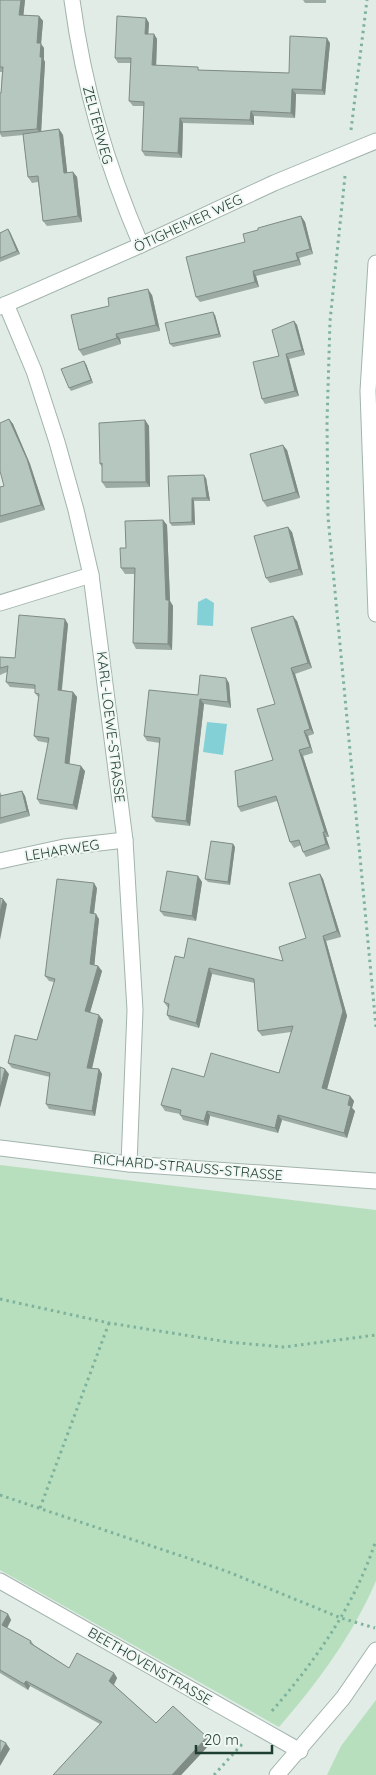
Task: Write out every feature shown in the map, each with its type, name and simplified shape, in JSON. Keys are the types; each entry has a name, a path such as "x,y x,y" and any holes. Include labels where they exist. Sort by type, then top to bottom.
{"street":[{"name":"ZELTERWEG","path":"72,0 78,46 94,115 114,182 141,245"},
{"name":"ÖTIGHEIMER WEG","path":"3,306 274,183 348,151 376,142"},
{"path":"376,263 368,392 376,614"},
{"name":"KARL-LOEWE-STRASSE","path":"3,306 34,371 57,442 76,510 91,575 125,840 135,1010 129,1164"},
{"path":"0,604 91,575"},
{"name":"LEHARWEG","path":"0,861 64,847 125,840"},
{"name":"RICHARD-STRAUSS-STRASSE","path":"0,1148 129,1164 376,1181"},
{"name":"BEETHOVENSTRASSE","path":"0,1581 300,1751"},
{"path":"277,1775 300,1751 343,1698 376,1650"}],"path":[{"path":"367,0 348,151 330,321 327,422 328,517 376,1027"},
{"path":"0,1299 109,1323 228,1342 284,1347 376,1335"},
{"path":"40,1508 109,1323"},
{"path":"0,1495 226,1571 342,1618 376,1628"},
{"path":"214,1775 258,1727 313,1661 342,1618 369,1562 376,1540"}],"green space":[{"path":"0,1165 376,1210 376,1581 345,1640 307,1693 279,1727 0,1570"},
{"path":"376,1700 376,1775 327,1775 341,1746"}],"water":[{"path":"206,598 214,603 213,626 197,625 198,602"},
{"path":"207,722 227,724 223,755 203,752"}],"building":[{"path":"0,0 21,0 19,15 39,16 37,43 41,43 40,57 42,57 37,129 0,132 0,93 3,67 0,67"},
{"path":"117,16 146,18 145,34 154,34 152,65 198,67 198,70 289,73 290,36 327,38 322,90 292,89 291,113 251,111 250,120 180,118 178,153 142,151 144,102 129,101 131,58 115,58"},
{"path":"59,129 64,173 73,172 78,216 43,221 38,176 28,177 23,134"},
{"path":"301,216 310,249 296,253 298,260 253,271 255,282 196,297 186,257 245,242 243,234"},
{"path":"8,229 17,251 0,258 0,233"},
{"path":"148,289 156,325 116,334 117,338 79,350 71,315 109,306 108,298"},
{"path":"213,312 219,334 170,344 165,323"},
{"path":"294,321 302,350 286,354 295,391 262,399 253,362 279,356 272,330"},
{"path":"84,361 91,380 69,388 61,369"},
{"path":"9,419 27,459 41,505 0,516 0,487 4,486 0,471 0,423"},
{"path":"145,420 146,482 102,482 99,423"},
{"path":"283,445 296,492 263,501 250,454"},
{"path":"204,475 207,498 192,498 192,522 170,523 168,476"},
{"path":"163,520 166,600 169,600 168,644 133,643 135,568 121,568 120,548 126,548 125,521"},
{"path":"288,527 299,569 266,578 254,536"},
{"path":"19,615 65,619 58,690 73,692 65,763 81,766 73,805 37,799 49,738 34,736 39,694 35,693 35,685 6,682 8,666 0,668 0,657 15,658"},
{"path":"293,616 308,663 291,668 310,729 304,731 310,747 299,750 325,832 323,832 326,844 303,852 299,840 290,842 276,796 238,807 235,771 273,760 257,709 275,704 251,628"},
{"path":"200,675 226,678 228,702 200,699 186,821 152,817 160,738 144,736 149,690 198,695"},
{"path":"22,791 27,811 0,818 0,796"},
{"path":"211,841 233,844 228,882 205,879"},
{"path":"167,871 198,876 192,916 160,911"},
{"path":"320,874 337,931 323,936 343,1011 322,1088 350,1096 348,1105 351,1106 344,1133 278,1115 275,1128 207,1111 204,1121 180,1115 181,1110 161,1105 172,1068 204,1077 211,1053 279,1073 293,1026 258,1031 254,979 209,968 196,1023 167,1015 169,1004 164,1002 175,956 184,958 188,938 283,961 279,947 306,938 289,883"},
{"path":"57,879 94,883 90,913 96,914 90,964 98,966 85,1011 99,1015 87,1068 99,1069 92,1111 46,1104 50,1073 8,1063 15,1035 37,1040 55,979 45,976"},
{"path":"0,898 3,899 0,913"},
{"path":"0,1067 5,1069 0,1089"},
{"path":"0,1610 8,1614 2,1625 31,1641 30,1643 69,1668 77,1653 114,1673 109,1681 156,1723 173,1706 207,1737 172,1775 53,1775 102,1722 26,1681 24,1684 0,1670"},
{"path":"0,1740 6,1743 0,1754"}]}
